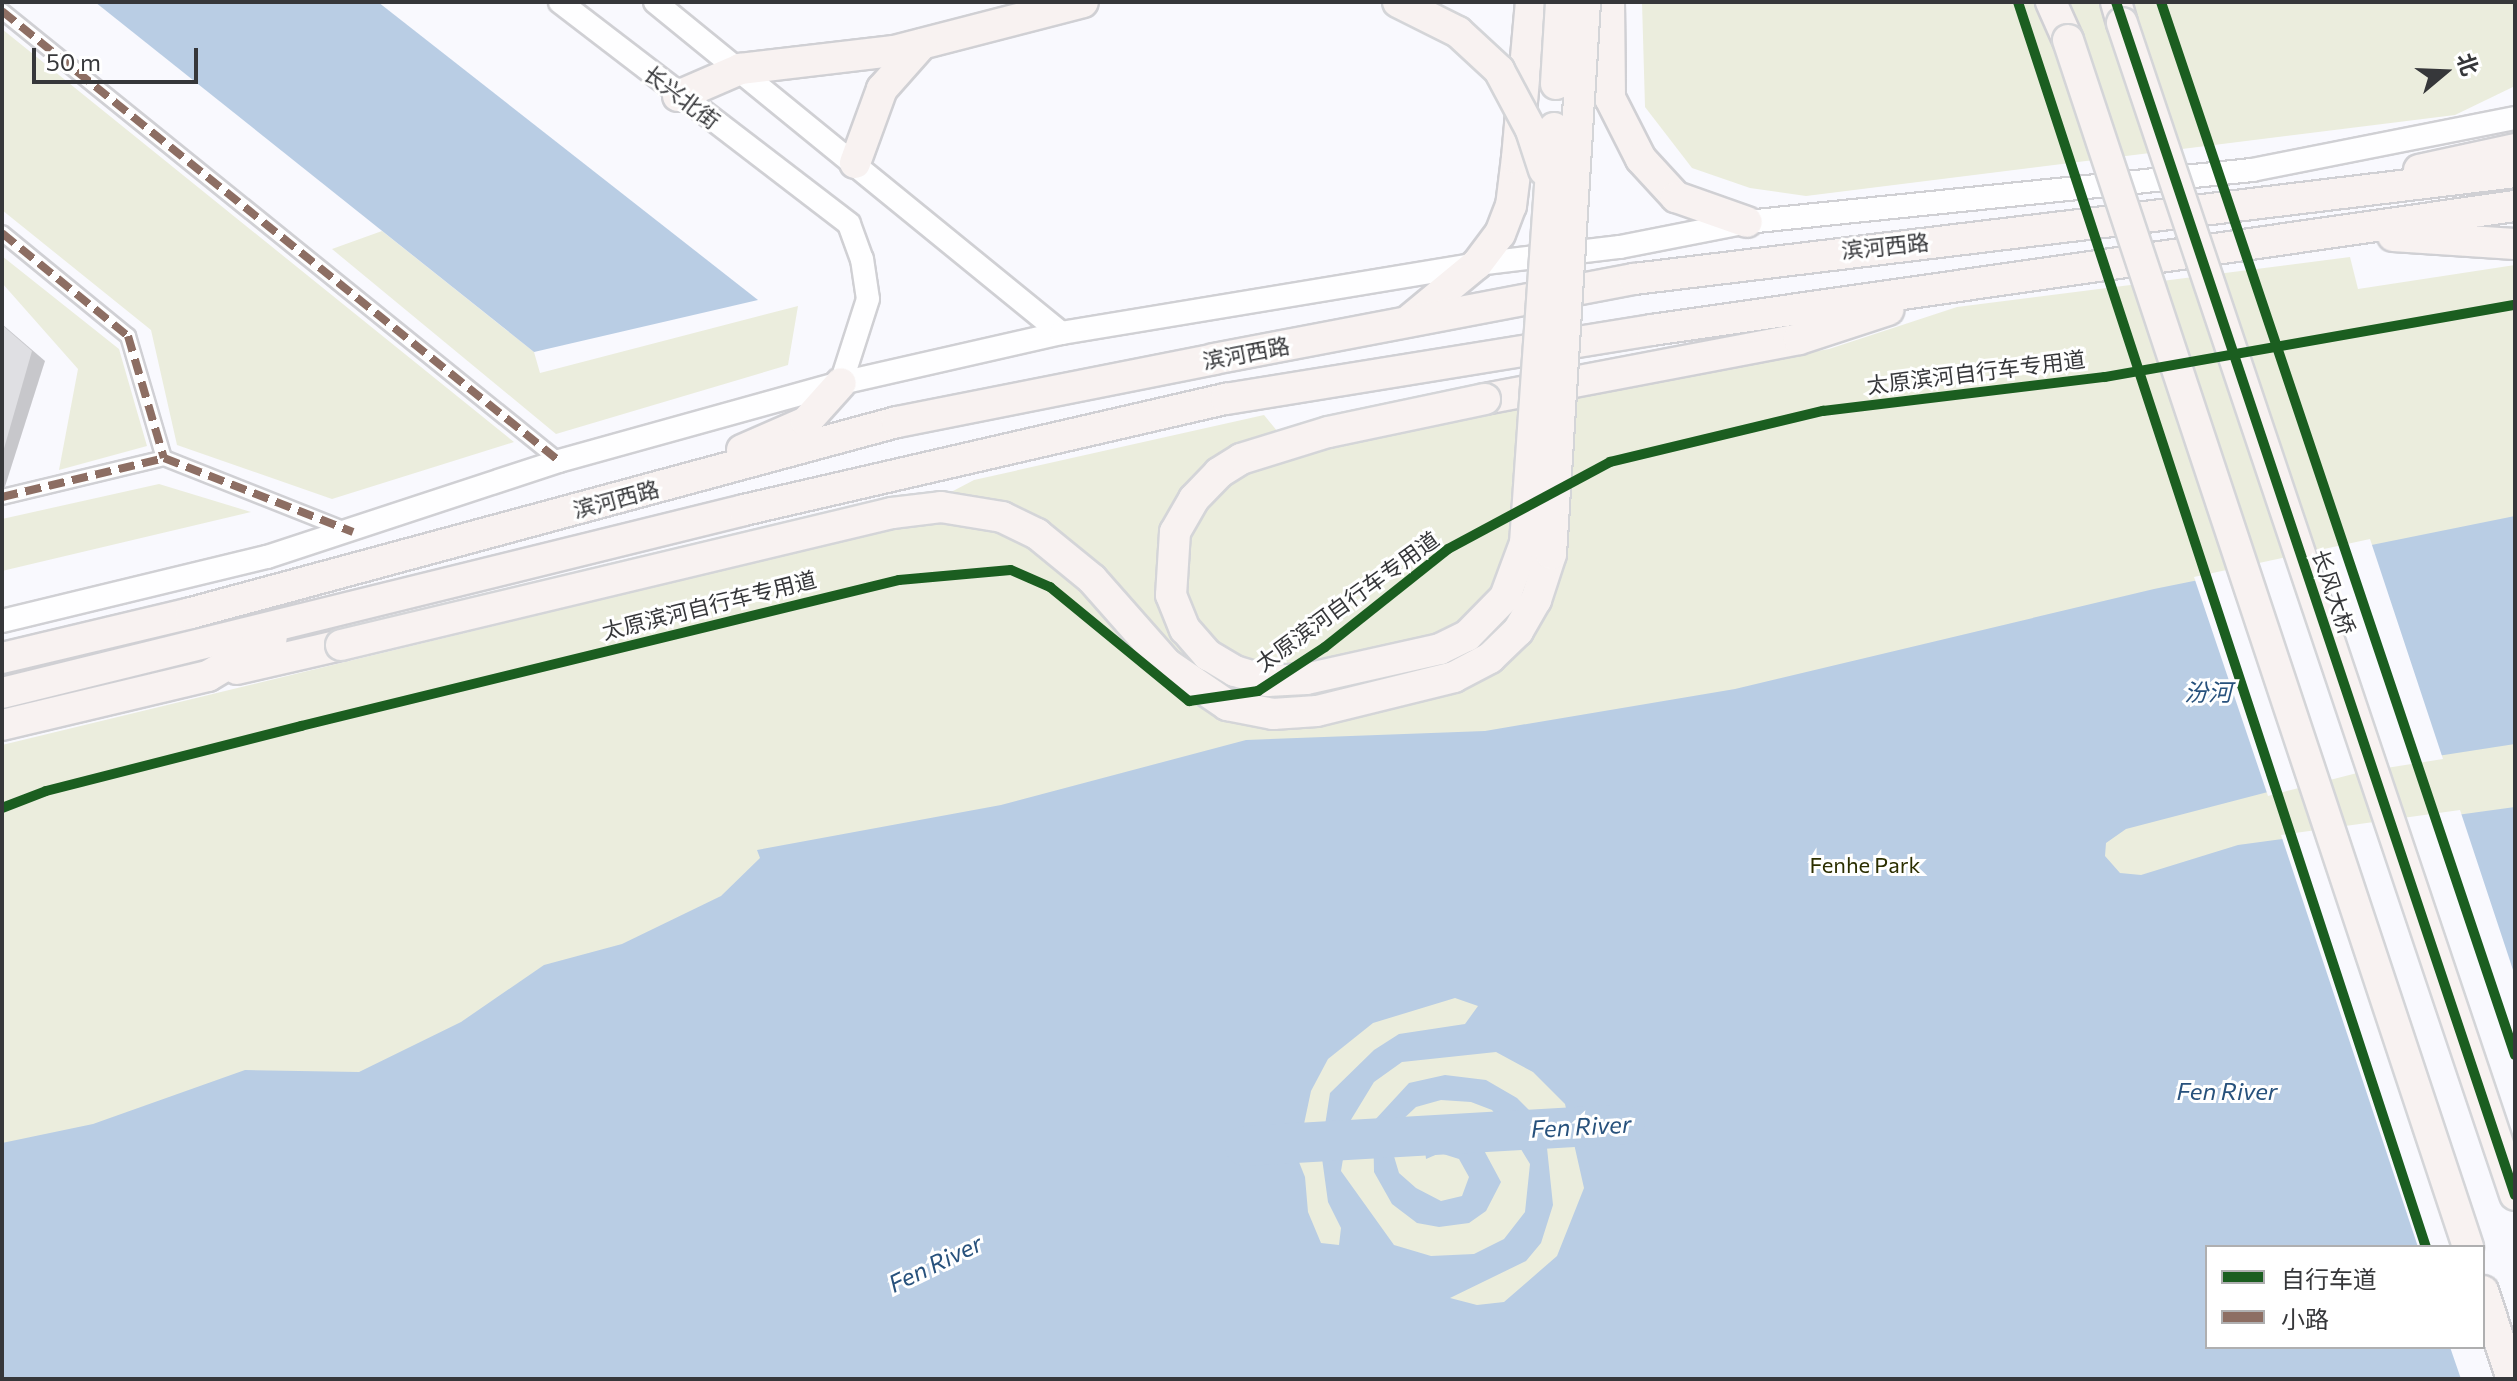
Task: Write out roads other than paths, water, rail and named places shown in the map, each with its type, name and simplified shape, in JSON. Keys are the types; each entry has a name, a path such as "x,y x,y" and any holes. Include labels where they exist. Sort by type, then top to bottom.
{"highway":[{"path":"678,96 740,69 922,44 1083,2"},
{"path":"1398,2 1458,32 1499,70 1531,130 1550,189"},
{"path":"1406,322 1477,264 1500,234 1511,206 1531,2"},
{"path":"1561,2 1550,189 1525,543 1519,568 1489,617 1467,636 1409,659 1293,680 1267,681 1235,671 1208,655 1185,629 1171,595 1175,532 1194,499 1219,473 1241,459 1315,436 1485,399 1799,339 1973,283"},
{"path":"2,725 892,513 941,507 1002,517 1037,534 1092,579 1167,664 1227,705 1273,714 1352,705 1454,677 1490,658 1518,631 1536,600 1551,554 1585,2"},
{"path":"1609,2 1610,98 1641,159 1676,197 1747,222"},
{"path":"2054,2 2467,1245"},
{"name":"长风大桥","path":"2119,9 2515,1195"},
{"path":"855,163 882,89 922,44"},
{"path":"2321,198 2459,158 2515,149"},
{"name":"滨河西路","path":"2,658 897,422 1406,322 1634,279 1825,253 2321,198 2515,172"},
{"name":"滨河西路","path":"2,693 1226,399 1973,283 2515,206"},
{"path":"2326,231 2515,244"},
{"path":"646,490 806,422 841,383"},
{"path":"413,592 537,598"},
{"path":"208,676 300,620"},
{"path":"2485,1297 2512,1379"}],"street":[{"name":"长兴北街","path":"560,2 678,96 807,189 849,224 862,259 868,299 841,383"},
{"path":"655,2 1061,333"},
{"path":"2,11 559,461"},
{"path":"2,621 353,532 559,461 841,383 1061,333 1477,264 1620,247 1747,222 2252,170 2515,118"},
{"path":"2,233 128,336 164,458"},
{"path":"2,497 164,458 353,532"}],"water":[{"path":"95,2 378,2 758,300 534,352"},
{"name":"Fenhe Park","path":"2515,516 2515,744 2360,768 2126,829 2106,843 2105,856 2120,873 2141,875 2238,845 2515,807 2515,1379 2,1379 2,1143 93,1124 245,1070 359,1072 461,1022 544,965 622,944 721,896 760,858 757,850 1001,805 1246,740 1485,731 1735,689 2154,589","holes":["1455,998 1478,1006 1465,1024 1399,1034 1374,1050 1330,1093 1321,1151 1328,1202 1341,1228 1339,1245 1321,1243 1308,1212 1305,1177 1297,1157 1311,1091 1328,1059 1373,1023","1496,1052 1533,1072 1565,1104 1584,1188 1557,1256 1504,1302 1477,1305 1450,1298 1526,1261 1541,1243 1553,1205 1547,1148 1533,1114 1517,1098 1486,1080 1445,1075 1409,1083 1373,1122 1374,1172 1392,1204 1417,1223 1439,1227 1469,1223 1486,1211 1501,1182 1479,1141 1461,1128 1442,1129 1424,1142 1426,1159 1440,1153 1459,1159 1469,1177 1462,1196 1441,1201 1416,1188 1399,1173 1393,1153 1399,1123 1416,1107 1441,1100 1471,1102 1492,1110 1516,1141 1530,1164 1525,1212 1504,1239 1474,1254 1431,1256 1394,1245 1341,1171 1349,1123 1374,1082 1402,1062"]}],"waterway":[{"name":"Fen River","path":"1245,1146 1624,1124"}],"water label":[{"name":"汾河","path":"2208,692"}]}
